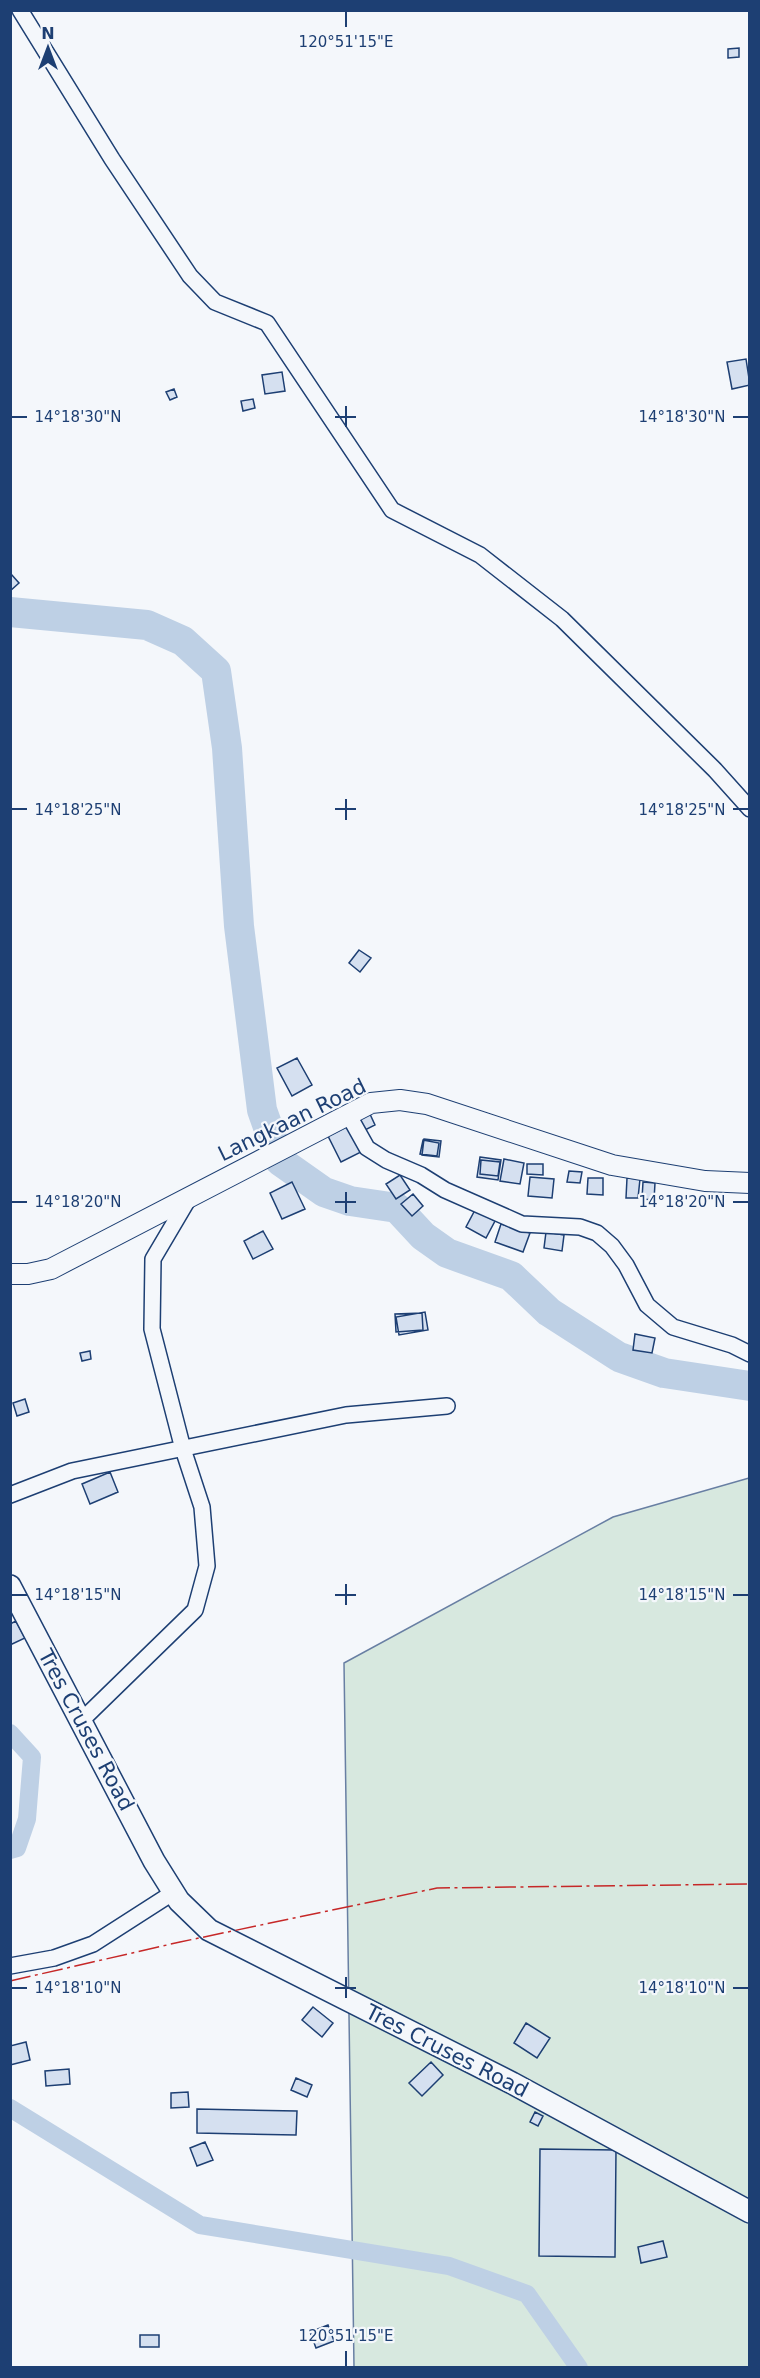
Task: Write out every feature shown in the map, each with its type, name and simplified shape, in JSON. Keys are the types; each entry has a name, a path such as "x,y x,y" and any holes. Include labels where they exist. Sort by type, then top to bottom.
{"main road":[{"name":"Tres Cruses Road","path":"10,1586 154,1861 179,1901 209,1930 512,2083 750,2212"}],"street":[{"path":"20,10 112,159 190,276 215,302 267,323 392,510 480,555 562,619 715,770 750,808"},
{"name":"Langkaan Road","path":"10,1274 28,1274 51,1269 371,1103 400,1100 427,1104 612,1165 705,1181 750,1184"},
{"path":"348,1114 368,1148 386,1160 421,1175 445,1190 522,1224 580,1227 597,1233 612,1246 626,1265 647,1305 673,1327 732,1345 750,1354"},
{"path":"81,1720 195,1610 207,1566 202,1507 183,1449 152,1329 153,1259 189,1197"},
{"path":"10,1495 72,1471 346,1416 447,1406"},
{"path":"10,1966 54,1958 93,1944 174,1892"}],"shaded area":[{"path":"749,1478 749,2367 354,2367 344,1663 613,1517"}],"building":[{"path":"739,48 739,57 728,58 728,49"},
{"path":"746,359 750,385 732,389 727,362"},
{"path":"282,372 285,391 265,394 262,375"},
{"path":"174,389 177,397 170,400 166,392"},
{"path":"253,399 255,408 243,411 241,401"},
{"path":"10,575 19,583 10,591"},
{"path":"359,950 371,958 360,972 349,963"},
{"path":"297,1058 312,1085 292,1096 277,1068"},
{"path":"369,1112 375,1125 361,1132 354,1118"},
{"path":"348,1126 361,1152 341,1162 328,1136"},
{"path":"424,1139 441,1141 439,1157 422,1155"},
{"path":"423,1140 439,1143 437,1156 420,1154"},
{"path":"480,1157 501,1160 498,1180 477,1177"},
{"path":"504,1159 524,1163 520,1184 500,1181"},
{"path":"481,1160 500,1162 498,1176 480,1174"},
{"path":"527,1164 543,1164 543,1175 527,1174"},
{"path":"569,1171 582,1172 580,1183 567,1182"},
{"path":"400,1175 410,1190 396,1199 386,1184"},
{"path":"530,1177 554,1179 552,1198 528,1196"},
{"path":"588,1178 603,1178 603,1195 587,1194"},
{"path":"627,1178 640,1179 638,1198 626,1198"},
{"path":"292,1182 305,1209 282,1219 270,1193"},
{"path":"643,1182 655,1183 654,1200 642,1199"},
{"path":"413,1194 423,1206 412,1216 401,1204"},
{"path":"475,1210 495,1221 486,1238 466,1227"},
{"path":"501,1224 530,1233 523,1252 495,1242"},
{"path":"263,1231 273,1249 253,1259 244,1241"},
{"path":"546,1232 564,1235 562,1251 544,1248"},
{"path":"425,1312 428,1330 399,1335 396,1317"},
{"path":"422,1313 423,1330 396,1332 395,1314"},
{"path":"635,1334 655,1338 652,1353 633,1350"},
{"path":"90,1351 91,1359 82,1361 80,1353"},
{"path":"25,1399 29,1412 17,1416 13,1403"},
{"path":"110,1472 118,1492 90,1504 82,1484"},
{"path":"16,1621 25,1638 10,1645 10,1624"},
{"path":"313,2007 333,2023 322,2037 302,2020"},
{"path":"526,2023 550,2038 537,2058 514,2043"},
{"path":"26,2042 30,2060 10,2065 10,2046"},
{"path":"431,2062 443,2075 422,2096 409,2083"},
{"path":"69,2069 70,2084 46,2086 45,2071"},
{"path":"296,2078 312,2085 307,2097 291,2090"},
{"path":"188,2092 189,2107 171,2108 171,2093"},
{"path":"197,2109 297,2111 296,2135 197,2133"},
{"path":"535,2112 543,2116 538,2126 530,2122"},
{"path":"205,2142 213,2160 197,2166 190,2148"},
{"path":"540,2149 616,2150 615,2257 539,2256"},
{"path":"663,2241 667,2257 641,2263 638,2247"},
{"path":"328,2325 334,2341 316,2348 310,2332"},
{"path":"140,2335 159,2335 159,2347 140,2347"}],"waterway":[{"path":"10,612 147,625 183,641 216,671 227,748 239,926 262,1110 280,1161 324,1192 350,1201 397,1208 423,1236 447,1253 511,1276 549,1312 619,1357 664,1373 750,1386"},
{"path":"10,1733 32,1757 27,1819 17,1848 10,1850"},
{"path":"10,2108 200,2225 449,2266 527,2294 579,2368"}],"power":[{"path":"10,1981 180,1942 437,1888 750,1884"}]}
